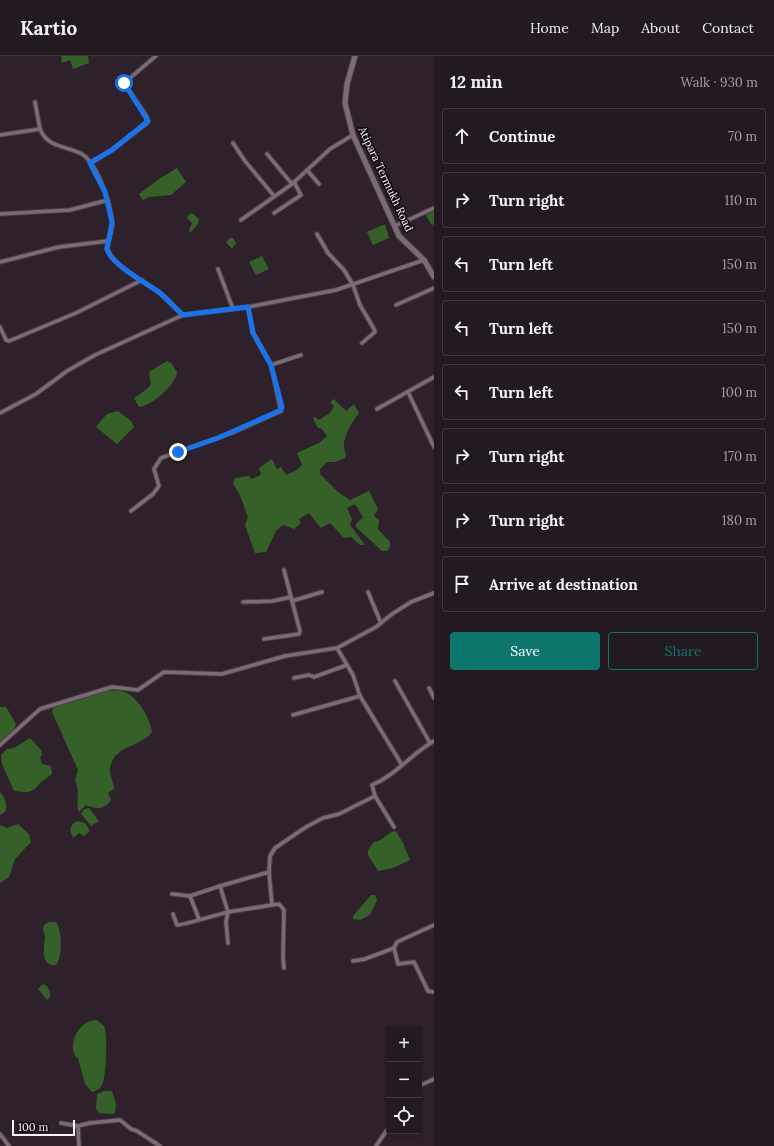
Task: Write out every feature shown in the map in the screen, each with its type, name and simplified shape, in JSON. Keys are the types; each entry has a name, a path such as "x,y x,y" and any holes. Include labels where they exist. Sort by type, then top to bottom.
{"main road":[{"name":"Atipara Termukh Road","path":"355,56 347,84 345,103 353,135 399,236 424,260 434,277"}],"street":[{"path":"90,163 112,150 147,124 147,117 124,83 156,56"},
{"path":"35,102 40,129 43,136 48,141 80,153 90,163 105,192 112,222 107,249 111,257 142,280 183,315"},
{"path":"0,135 40,129"},
{"path":"240,220 293,183 330,149 353,135"},
{"path":"233,143 245,161 274,196"},
{"path":"267,154 293,183 301,195 274,213"},
{"path":"307,170 319,184"},
{"path":"0,214 70,210 108,200"},
{"path":"395,226 434,208"},
{"path":"317,234 328,253 344,270 353,285 360,305 374,329 375,332 362,343"},
{"path":"0,262 59,247 108,242"},
{"path":"0,413 36,394 67,371 95,355 183,315 248,307 310,296 353,285 424,260"},
{"path":"218,269 233,309"},
{"path":"0,328 6,340 9,341 76,313 142,280"},
{"path":"396,305 434,288"},
{"path":"131,512 153,494 159,486 154,469 161,458 223,436 281,410 271,365 253,333 248,307"},
{"path":"271,365 301,355"},
{"path":"377,409 434,377"},
{"path":"408,392 434,447"},
{"path":"264,639 299,634 300,631 284,570"},
{"path":"243,602 292,599 322,592"},
{"path":"368,592 381,623"},
{"path":"0,745 40,709 112,687 138,690 164,672 222,674 285,656 337,648 381,623 411,602 434,593"},
{"path":"337,648 353,675 360,696 402,765"},
{"path":"294,678 309,675 314,677 347,665"},
{"path":"394,827 375,796 372,785 390,776 416,752 432,742 395,681"},
{"path":"429,688 434,698"},
{"path":"292,715 360,696"},
{"path":"272,905 269,872 270,856 275,848 291,836 323,818 339,814 360,802 375,796"},
{"path":"172,894 190,896 269,872"},
{"path":"220,886 228,912 226,922 228,943"},
{"path":"190,896 200,919"},
{"path":"173,914 177,925 180,926 228,912 279,904 284,910 284,968"},
{"path":"353,961 366,959 394,948 398,942 434,924"},
{"path":"394,948 398,964 414,962 428,991 434,992"},
{"path":"422,1085 434,1079"},
{"path":"61,1123 78,1126 90,1123 120,1120 131,1129 137,1131 160,1146"},
{"path":"78,1126 79,1146"},
{"path":"376,1146 386,1131"},
{"path":"0,1134 9,1146"}],"shaded area":[{"path":"61,56 88,56 89,63 73,69 70,60 62,63"},
{"path":"177,168 186,182 171,195 149,197 143,200 139,194"},
{"path":"434,211 434,225 431,224 426,215"},
{"path":"192,213 199,219 198,224 190,233 189,230 192,223 187,218 188,215"},
{"path":"385,224 389,238 373,245 367,232"},
{"path":"230,238 233,238 236,243 232,249 226,242"},
{"path":"262,256 269,269 256,275 249,262"},
{"path":"167,361 171,363 177,372 176,377 168,389 156,399 144,406 139,407 134,398 150,386 149,372"},
{"path":"334,399 346,411 354,404 359,413 345,438 345,458 335,462 327,462 320,469 320,474 338,492 350,500 369,491 378,509 374,516 379,520 378,529 390,542 390,547 387,551 382,551 356,527 356,524 363,517 355,504 347,508 352,519 350,525 365,545 360,545 351,537 344,538 330,523 321,528 309,513 299,519 301,523 294,529 283,525 276,531 266,552 255,553 245,525 248,517 239,493 233,484 235,478 249,476 251,479 261,475 259,468 272,459 277,469 281,467 286,475 295,471 302,465 297,453 319,443 327,436 321,428 318,428 313,418 315,417 319,420 330,413 334,406 330,402"},
{"path":"118,411 131,421 134,427 117,444 96,427 107,414"},
{"path":"106,690 122,691 133,697 146,714 152,732 142,741 117,754 113,760 110,770 114,789 108,793 111,800 108,804 100,808 86,805 79,812 78,789 75,780 78,770 52,712 54,706"},
{"path":"0,707 6,707 16,724 12,733 0,744"},
{"path":"30,738 41,750 42,755 40,758 42,764 51,766 52,774 32,791 14,791 2,764 1,755 7,749 14,748"},
{"path":"0,792 5,799 6,807 5,812 0,815"},
{"path":"89,808 99,821 91,826 81,814 84,809"},
{"path":"77,821 85,823 90,831 84,836 79,833 73,838 70,830 72,825"},
{"path":"18,824 29,834 31,842 15,859 9,877 0,883 0,825 7,828"},
{"path":"396,831 410,860 393,868 378,871 368,855 368,850 374,842"},
{"path":"371,895 375,895 377,900 370,915 360,920 353,919 353,916"},
{"path":"50,922 56,922 60,931 61,950 56,965 47,963 44,956 45,938 43,928"},
{"path":"43,984 47,986 50,992 50,997 47,1000 38,989"},
{"path":"97,1020 104,1026 105,1031 105,1065 102,1085 98,1090 92,1092 85,1084 78,1058 75,1056 73,1050 73,1044 74,1038 81,1027 91,1021"},
{"path":"104,1091 112,1091 116,1104 115,1113 99,1113 96,1109 97,1094"}],"route":[{"path":"124,83 147,117 148,121 147,124 129,138 90,163 108,200 112,222 107,249 108,253 124,268 161,294 183,315 248,307 249,323 257,343 271,365 282,407 281,410 234,432 178,452"}]}
